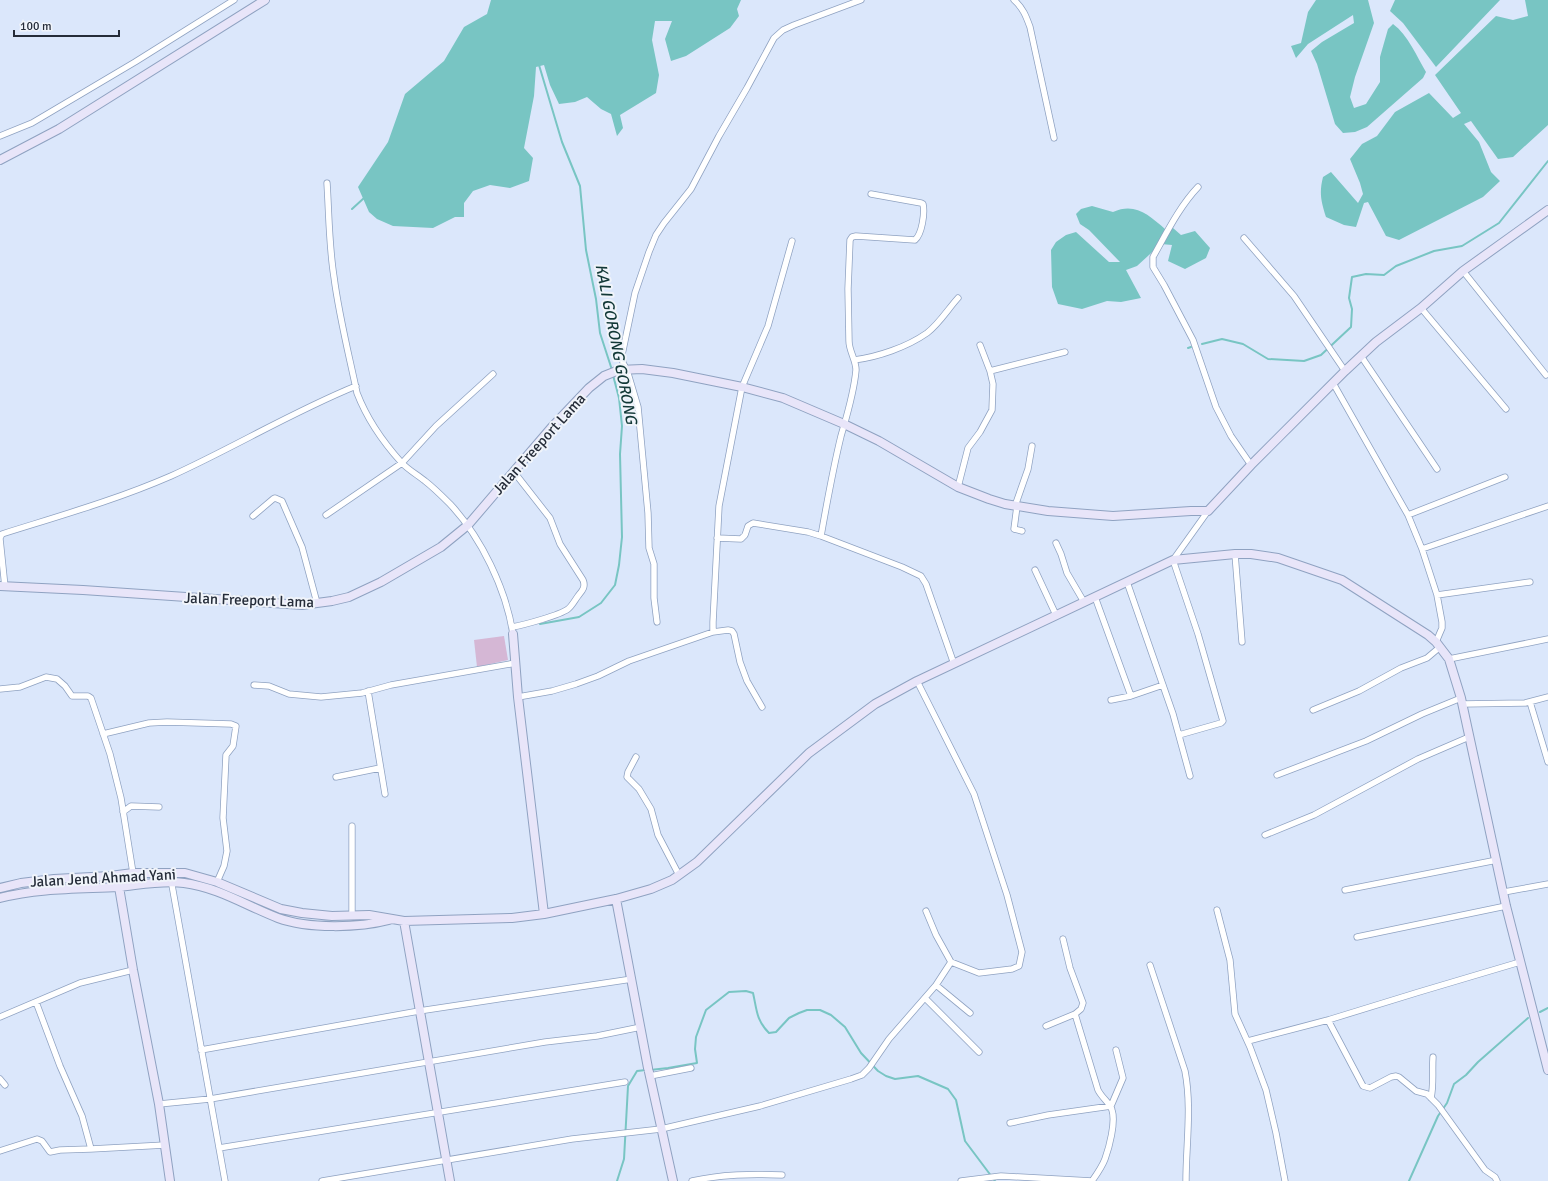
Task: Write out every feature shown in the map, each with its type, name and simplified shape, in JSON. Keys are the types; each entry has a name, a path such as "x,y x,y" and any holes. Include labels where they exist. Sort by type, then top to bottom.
{"street":[{"path":"0,136 32,122 135,62 234,0"},
{"path":"0,160 59,129 265,0"},
{"path":"657,622 654,598 654,564 649,548 648,513 638,407 623,370 622,350 635,293 649,252 664,223 691,189 774,38 783,30 861,0"},
{"path":"1014,0 1020,5 1025,13 1030,27 1054,138"},
{"path":"327,183 329,235 335,285 341,322 357,393 361,403 377,432 402,463 426,481 450,504 468,525 492,568 503,592 513,630 518,697 544,914"},
{"path":"1198,187 1190,196 1156,251 1153,257 1153,267 1193,340 1210,393 1221,419 1251,465"},
{"path":"821,536 827,500 856,372 854,360 849,348 848,289 850,240 852,237 856,236 915,240 919,235 924,209 923,204 921,203 871,194"},
{"path":"1173,560 1208,511 1251,465 1345,370 1376,342 1421,308 1463,271 1548,210"},
{"path":"1244,238 1294,296 1345,370"},
{"path":"713,632 712,622 719,506 742,387 768,326 792,241"},
{"path":"1463,271 1546,375"},
{"path":"854,360 878,355 918,338 928,332 958,298"},
{"path":"1421,308 1506,409"},
{"path":"958,487 968,448 980,432 992,410 993,384 990,371 980,345"},
{"path":"990,371 1065,352"},
{"path":"1361,356 1437,469"},
{"path":"623,370 642,369 673,373 742,387 783,398 844,424 878,441 958,487 989,499 1016,506 1048,511 1113,516 1208,511"},
{"name":"Jalan Freeport Lama","path":"3,587 83,590 286,604 317,603 332,601 348,596 381,582 441,547 468,525 556,423 589,388 604,376 623,370"},
{"path":"326,515 402,463 436,426 493,374"},
{"path":"1314,710 1365,688 1400,668 1427,658 1438,644 1442,625 1437,595 1422,549 1408,515 1332,383"},
{"path":"3,587 3,555 0,542 2,534 56,518 157,482 201,462 315,403 356,386"},
{"path":"1022,531 1014,530 1016,506 1028,469 1032,446"},
{"path":"513,630 565,611 571,606 583,590 584,586 583,580 560,544 550,518 514,472"},
{"path":"1408,515 1505,477"},
{"path":"253,516 273,499 276,498 282,501 302,547 317,603"},
{"path":"1422,549 1548,506"},
{"path":"717,538 741,539 748,526 753,523 808,532 881,558 921,576 926,584 954,664"},
{"path":"1056,543 1067,573 1084,602"},
{"path":"1173,560 1235,554 1251,554 1278,558 1342,580 1428,635 1438,644 1449,660 1462,701 1506,906 1548,1070"},
{"path":"1235,554 1242,642"},
{"path":"1173,560 1198,634 1223,718 1221,723 1179,735"},
{"name":"Jalan Jend Ahmad Yani","path":"0,888 21,883 54,879 110,876 133,873 186,873 217,882 281,909 332,916 369,915 404,921 512,918 544,914 616,899 650,889 673,879 697,862 809,753 875,704 917,681 1173,560"},
{"path":"1035,570 1056,615"},
{"path":"1127,582 1163,685 1190,776"},
{"path":"1437,595 1530,582"},
{"path":"1095,597 1131,696"},
{"path":"518,697 552,691 576,684 629,662 713,632 728,630 732,631 740,662 747,680 762,707"},
{"path":"1449,660 1548,639"},
{"path":"254,685 269,686 289,694 310,697 339,696 368,691 391,684 516,663"},
{"path":"0,689 20,687 42,678 57,679 65,686 72,696 88,696 91,698 110,754 123,812 133,873"},
{"path":"917,681 974,794 1007,895 1022,952 1019,966 1005,970 979,973 951,962 936,935 926,911"},
{"path":"1111,700 1131,696 1163,685"},
{"path":"368,691 385,794"},
{"path":"1277,775 1366,741 1422,714 1462,701 1530,702 1548,697"},
{"path":"1530,702 1548,762"},
{"path":"103,734 149,723 167,722 231,724 236,726 233,746 226,755 223,818 227,851 224,866 217,882"},
{"path":"1265,835 1314,815 1418,759 1469,737"},
{"path":"636,758 628,772 627,777 639,789 651,809 658,835 679,875"},
{"path":"336,777 380,768"},
{"path":"123,812 131,806 159,806"},
{"path":"352,826 352,916"},
{"path":"1345,890 1497,860"},
{"path":"170,874 225,1181"},
{"name":"Jalan Jend Ahmad Yani","path":"0,898 55,890 185,883 207,889 280,918 306,924 331,926 370,925 392,919"},
{"path":"1504,892 1548,884"},
{"path":"119,887 158,1104 170,1181"},
{"path":"616,899 649,1072 673,1181"},
{"path":"1357,937 1506,906"},
{"path":"1217,910 1230,960 1235,1014 1248,1041 1260,1072 1271,1109 1285,1181"},
{"path":"404,921 450,1181"},
{"path":"1046,1026 1075,1014 1081,1009 1083,1003 1070,968 1063,939"},
{"path":"322,1181 572,1139 661,1129 768,1104 851,1080 862,1075 869,1068 876,1057 936,985 951,962"},
{"path":"1248,1041 1328,1020 1520,962"},
{"path":"1150,965 1185,1071 1188,1102 1186,1181"},
{"path":"0,1017 80,983 133,970"},
{"path":"201,1050 419,1011 632,979"},
{"path":"936,985 970,1013"},
{"path":"925,998 979,1052"},
{"path":"36,1002 60,1066 82,1116 90,1149"},
{"path":"961,1181 1001,1176 1092,1181 1105,1160 1114,1119 1111,1106 1098,1090 1075,1014"},
{"path":"1328,1020 1365,1088 1370,1088 1396,1076 1416,1091 1425,1093 1432,1098 1443,1112 1485,1170 1495,1177 1497,1181"},
{"path":"158,1104 210,1099 545,1042 597,1036 641,1027"},
{"path":"1111,1106 1122,1078 1116,1050"},
{"path":"1432,1098 1433,1057"},
{"path":"649,1072 691,1068"},
{"path":"0,1079 5,1085"},
{"path":"219,1148 625,1082"},
{"path":"1010,1123 1048,1115 1111,1106"},
{"path":"0,1151 38,1139 42,1141 50,1152 60,1150 165,1145"},
{"path":"692,1181 712,1176 745,1174 782,1175"}],"shaded area":[{"path":"491,0 741,0 737,9 739,16 730,28 686,56 671,61 665,39 672,21 655,21 652,40 659,75 656,93 620,115 623,128 617,136 611,114 601,109 587,97 575,102 559,104 550,85 544,65 536,67 534,96 524,148 533,158 529,181 510,188 490,185 473,191 464,203 464,217 455,217 433,228 393,226 377,219 369,212 358,187 388,142 405,94 444,61 464,27 487,14"},
{"path":"1316,0 1368,0 1374,23 1355,77 1350,97 1354,108 1366,104 1380,82 1380,57 1388,29 1393,24 1408,40 1426,72 1423,78 1367,127 1355,132 1343,133 1335,124 1317,64 1311,51 1322,42 1354,23 1353,15 1308,44 1296,58 1291,46 1301,43 1308,12"},
{"path":"1395,0 1500,0 1436,67 1403,23 1390,11"},
{"path":"1525,0 1548,0 1548,125 1513,157 1498,159 1471,121 1464,124 1479,142 1491,172 1500,181 1483,197 1399,240 1386,236 1368,202 1364,203 1356,227 1344,225 1326,217 1321,197 1323,177 1331,172 1358,203 1363,194 1350,159 1362,144 1377,136 1395,112 1429,93 1453,118 1461,113 1435,75 1496,16 1513,20 1528,16"},
{"path":"1092,206 1113,212 1128,208 1135,209 1153,219 1165,229 1173,228 1181,235 1195,231 1210,248 1206,258 1185,269 1168,261 1172,245 1161,244 1137,266 1126,270 1141,298 1121,302 1107,301 1082,309 1058,304 1052,287 1051,250 1056,242 1066,235 1076,232 1109,262 1120,262 1089,230 1080,224 1076,214 1081,209"},
{"path":"504,636 508,660 477,667 474,640"}],"waterway":[{"name":"KALI GORONG GORONG","path":"539,65 562,142 580,186 586,250 596,299 600,333 612,370"},
{"path":"1202,344 1222,339 1243,344 1268,359 1304,361 1321,355 1351,327 1352,309 1349,298 1352,277 1366,274 1384,275 1396,266 1434,251 1462,246 1499,223 1548,161"},
{"path":"352,209 364,198"},
{"name":"KALI GORONG GORONG","path":"540,624 579,617 601,603 615,585 622,537 620,454 622,426 619,398 613,375"},
{"path":"650,1070 697,1063 695,1049 696,1037 706,1010 729,992 746,991 753,993 759,1019 769,1033 776,1032 789,1018 799,1013 807,1010 820,1010 831,1015 845,1027 861,1053 878,1071 886,1076 895,1079 918,1076 948,1089 956,1100 965,1141 995,1181"},
{"path":"1540,1012 1548,1008"},
{"path":"1409,1181 1438,1116 1447,1103 1454,1084 1466,1075 1478,1062 1528,1018"},
{"path":"617,1181 624,1159 628,1086 637,1071 646,1070"}]}
